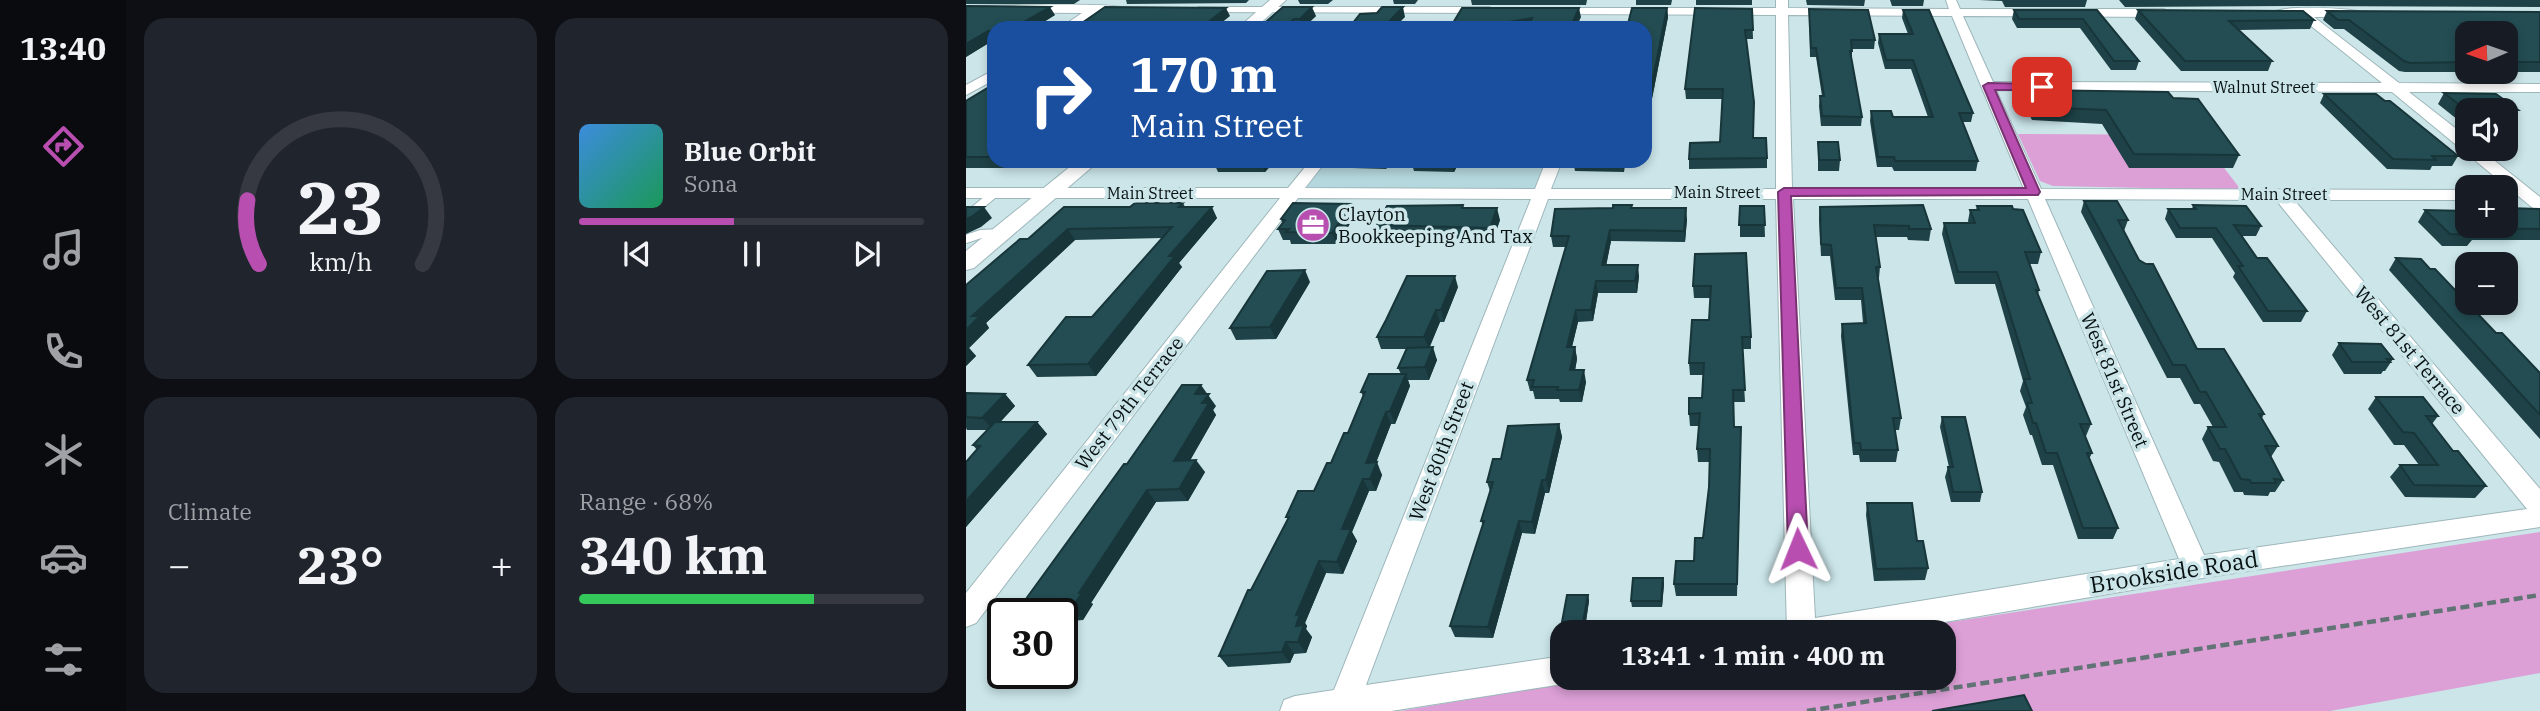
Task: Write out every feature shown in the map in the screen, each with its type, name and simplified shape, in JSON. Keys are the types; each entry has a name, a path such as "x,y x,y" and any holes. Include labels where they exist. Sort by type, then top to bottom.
{"street":[{"path":"1077,21 1111,0"},
{"path":"2286,0 2455,136"},
{"path":"1188,10 1273,5 1505,10"},
{"path":"1254,21 1273,5"},
{"path":"1545,11 1613,6 1954,6 2178,13"},
{"path":"1782,6 1784,192 1801,620"},
{"name":"West 81st Street","path":"1954,6 2196,568"},
{"path":"966,9 1135,10"},
{"path":"2261,13 2372,13"},
{"path":"966,91 987,78"},
{"name":"Walnut Street","path":"1988,86 2540,88"},
{"path":"2487,161 2536,198"},
{"path":"966,263 1081,168"},
{"name":"West 79th Terrace","path":"966,614 1312,168"},
{"name":"West 80th Street","path":"1342,708 1551,168"},
{"name":"Main Street","path":"966,193 2034,192 2455,195"},
{"name":"West 81st Terrace","path":"2280,194 2540,507"},
{"path":"2518,196 2536,198"},
{"name":"Brookside Road","path":"1881,620 2196,568 2540,517"},
{"path":"1295,711 1342,708 1550,672"}],"lane":[{"path":"966,217 995,193"},
{"path":"966,239 981,234 1002,233"}],"path":[{"path":"1807,711 2540,595"}],"shaded area":[{"path":"2018,134 2199,135 2241,190 2053,186 2040,181"},
{"path":"1316,168 1546,168 1538,189 1299,190"},
{"path":"2540,532 2540,673 2330,711 1400,711 1550,686 1550,690 1956,690 1956,621"}],"building":[{"path":"966,6 1050,7 1025,21 987,21 987,32 966,44"},
{"path":"1105,7 1226,8 1210,21 1085,21"},
{"path":"1283,7 1312,7 1300,19 1267,21"},
{"path":"1382,7 1403,7 1390,21 1354,21 1360,14 1377,13"},
{"path":"1462,8 1579,8 1573,21 1531,21 1532,18 1515,21 1454,21"},
{"path":"1632,8 1667,8 1652,84 1652,21 1629,21"},
{"path":"1695,8 1752,9 1753,30 1745,30 1754,102 1753,138 1766,138 1767,158 1689,159 1690,143 1720,142 1723,89 1685,89"},
{"path":"1809,9 1868,10 1875,40 1851,40 1850,51 1862,117 1822,116 1820,96 1824,96 1816,48 1811,48"},
{"path":"1903,10 1929,10 1973,113 1959,113 1978,161 1895,161 1894,157 1878,157 1871,111 1891,111 1893,117 1933,117 1913,60 1886,60 1879,34 1913,34"},
{"path":"2014,10 2097,10 2139,61 2114,61 2083,19 2019,19"},
{"path":"2138,10 2303,11 2314,20 2229,21 2272,61 2185,61"},
{"path":"2327,11 2540,12 2540,62 2518,62 2518,21 2455,21 2455,62 2410,63 2349,20 2338,20"},
{"path":"987,88 987,157 966,157 966,101"},
{"path":"2026,90 2168,92 2173,98 2198,99 2239,155 2134,154 2106,110 2035,107"},
{"path":"2444,93 2496,94 2502,98 2455,98 2455,101"},
{"path":"2324,94 2376,94 2385,101 2390,101 2455,154 2455,156 2432,156 2436,160 2393,159"},
{"path":"1818,142 1838,142 1840,160 1819,160"},
{"path":"2084,201 2117,201 2128,220 2118,220 2139,260 2153,264 2197,349 2224,349 2264,414 2259,414 2278,446 2265,446 2283,480 2274,479 2276,483 2251,483 2250,480 2241,479 2225,449 2220,449 2208,427 2226,427 2206,392 2200,392 2185,365 2173,365"},
{"path":"1135,203 1183,203 1179,207 1212,207 1169,256 1175,256 1088,364 1028,365 1066,317 1092,317 1172,227 1068,229 972,316 980,316 966,330 966,285 1020,239 1028,239 1064,207 1130,207"},
{"path":"1293,203 1351,204 1332,233 1286,232 1289,229 1278,229 1285,220 1281,219"},
{"path":"1463,205 1462,208 1497,208 1490,228 1377,225 1387,206"},
{"path":"1613,205 1632,205 1631,208 1686,208 1684,231 1610,230 1602,265 1638,265 1635,281 1596,281 1591,310 1576,310 1567,347 1575,347 1570,370 1584,370 1579,390 1532,387 1534,380 1527,380 1569,236 1551,236 1555,209 1613,208"},
{"path":"1923,205 1931,229 1874,225 1880,267 1876,267 1901,418 1893,418 1898,450 1861,450 1860,443 1854,443 1842,324 1866,323 1862,288 1836,288 1831,245 1821,244 1820,207"},
{"path":"2193,205 2246,206 2261,226 2234,225 2257,258 2267,258 2307,311 2268,311 2238,266 2243,266 2216,228 2180,228 2168,209 2196,209"},
{"path":"1740,206 1764,206 1765,225 1739,225"},
{"path":"1977,206 2012,206 2013,209 2023,210 2041,252 2025,252 2039,290 2036,290 2091,424 2080,424 2092,453 2087,453 2118,528 2083,528 2057,453 2046,453 2027,403 2032,403 2024,379 2030,379 1997,272 1958,272 1944,223 1975,223 1970,210 1979,210"},
{"path":"966,207 984,207 966,219"},
{"path":"2518,208 2540,209 2540,229 2518,229"},
{"path":"2425,210 2455,211 2455,234 2450,234"},
{"path":"1746,253 1751,337 1742,337 1745,390 1733,390 1734,427 1741,427 1737,584 1674,584 1676,561 1694,561 1695,538 1703,538 1709,487 1710,449 1697,449 1700,413 1689,414 1689,398 1702,398 1704,363 1689,363 1692,320 1709,320 1711,286 1693,286 1695,254"},
{"path":"2396,258 2421,259 2430,269 2435,269 2455,290 2455,315 2479,315 2496,333 2502,333 2540,373 2540,415"},
{"path":"1305,270 1270,327 1230,328 1267,271"},
{"path":"1407,276 1455,276 1441,310 1436,310 1424,337 1377,337 1386,320"},
{"path":"2339,343 2381,344 2393,359 2387,359 2390,362 2352,362"},
{"path":"1433,347 1425,367 1398,368 1407,348"},
{"path":"1369,374 1406,374 1390,411 1386,412 1366,463 1377,462 1370,479 1363,479 1342,529 1351,529 1337,562 1319,561 1296,615 1300,614 1296,626 1304,625 1298,642 1286,642 1282,652 1219,656 1248,590 1251,590 1289,517 1286,517 1298,491 1314,491 1327,463 1331,463 1344,433 1348,433 1365,392 1361,392"},
{"path":"1182,385 1201,385 1195,394 1209,394 1202,403 1209,403 1174,461 1196,460 1179,489 1147,490 1079,593 1082,593 1078,599 1027,598 1124,464 1127,464"},
{"path":"966,393 1005,394 982,418 966,417"},
{"path":"2376,397 2423,397 2438,416 2426,416 2453,451 2458,451 2486,486 2414,485 2400,465 2438,465 2414,433 2403,432"},
{"path":"1942,417 1965,417 1982,492 1953,492 1948,467 1953,467"},
{"path":"995,422 1037,422 966,501 966,462 980,446 973,445"},
{"path":"1559,424 1546,480 1542,480 1532,522 1519,521 1488,627 1450,626 1484,521 1481,521 1493,482 1487,482 1493,459 1501,459 1508,426"},
{"path":"1867,503 1912,503 1917,541 1923,541 1928,568 1876,569"},
{"path":"1633,578 1663,578 1661,601 1631,601"},
{"path":"1567,595 1588,595 1583,620 1562,620"},
{"path":"2024,695 2032,711 1932,711"}],"place":[{"name":"Clayton Bookkeeping And Tax","path":"1313,225"}],"route":[{"path":"1798,549 1784,192 2034,192 1988,86 2042,87"}]}
